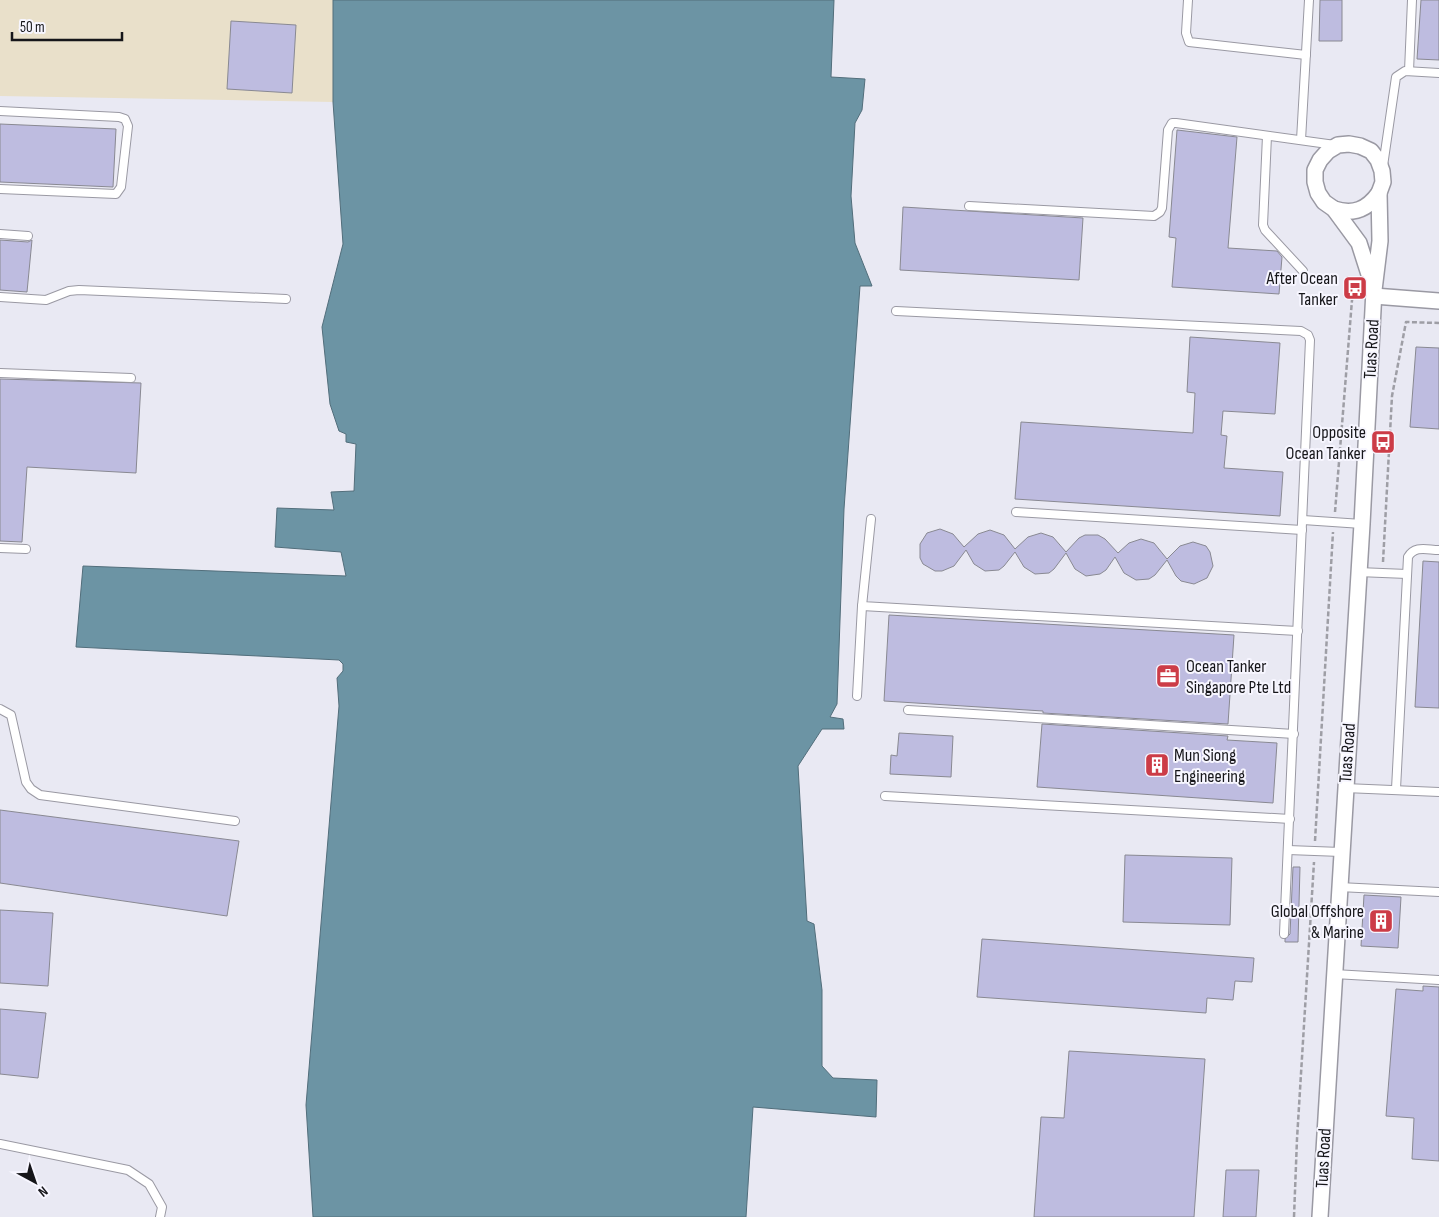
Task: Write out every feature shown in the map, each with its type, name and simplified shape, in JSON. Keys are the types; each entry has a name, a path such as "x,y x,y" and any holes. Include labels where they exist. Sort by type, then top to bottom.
{"street":[{"path":"1338,145 1355,145 1370,151 1378,160 1382,171"},
{"name":"Tuas Road","path":"1338,145 1328,151 1320,160 1315,170 1314,182 1324,202 1334,209 1359,243 1373,290"},
{"name":"Tuas Road","path":"1320,1217 1362,524 1373,290 1380,241 1379,193 1383,182 1382,171"},
{"path":"1334,209 1344,212 1360,210 1373,202 1379,193"},
{"path":"1373,290 1439,301"}],"lane":[{"path":"1188,0 1186,33 1189,42 1306,55"},
{"path":"1301,140 1309,0"},
{"path":"1409,71 1412,0"},
{"path":"1382,171 1396,78 1402,73 1409,71 1439,73"},
{"path":"0,111 119,117 125,119 128,126 122,188 116,194 0,189"},
{"path":"969,206 1154,216 1162,208 1168,130 1172,124 1176,123 1338,145"},
{"path":"1267,136 1263,225 1265,230 1303,271"},
{"path":"0,234 28,236"},
{"path":"0,297 46,300 69,291 79,290 286,299"},
{"path":"896,311 1305,333 1310,340 1284,934"},
{"path":"0,373 131,378"},
{"path":"1016,512 1302,530"},
{"path":"857,696 862,606 871,519"},
{"path":"1303,520 1362,524"},
{"path":"0,548 26,549"},
{"path":"1396,789 1408,557 1413,550 1439,550"},
{"path":"1358,572 1407,574"},
{"path":"862,606 1298,631"},
{"path":"0,708 11,716 26,782 31,789 40,795 235,821"},
{"path":"908,710 1294,734"},
{"path":"1345,788 1439,792"},
{"path":"884,796 1290,819"},
{"path":"1288,850 1341,852"},
{"path":"1339,887 1439,892"},
{"path":"1334,974 1439,980"},
{"path":"0,1144 128,1170 149,1184 162,1207 160,1217"}],"path":[{"path":"1294,1217 1334,522 1352,300 1359,291 1373,290"},
{"path":"1382,573 1392,396 1406,322 1439,323"}],"shaded area":[{"path":"0,0 338,0 333,102 0,96"}],"water":[{"path":"333,0 834,0 831,77 865,79 862,110 855,123 851,196 855,243 872,286 860,286 844,509 837,704 830,717 843,719 844,729 822,729 798,766 807,921 814,924 822,990 822,1066 833,1078 877,1080 876,1117 753,1107 746,1217 313,1217 306,1105 339,706 337,678 343,671 343,664 339,660 76,647 83,566 346,576 341,552 275,547 277,508 334,510 331,492 354,491 356,444 346,442 346,434 339,431 330,404 322,327 343,244 333,102"}],"building":[{"path":"1320,0 1342,0 1342,41 1319,41"},
{"path":"1421,0 1439,0 1439,60 1417,59"},
{"path":"231,21 296,25 292,93 227,89"},
{"path":"0,124 116,129 113,187 0,182"},
{"path":"1177,130 1237,137 1228,248 1277,251 1282,257 1279,294 1172,287 1176,238 1169,237"},
{"path":"903,207 1083,218 1079,280 900,270"},
{"path":"0,240 28,242 32,240 27,292 0,290"},
{"path":"1190,337 1280,343 1275,414 1223,411 1221,435 1227,436 1224,468 1283,472 1280,516 1015,499 1021,422 1193,433 1195,393 1187,392"},
{"path":"1416,347 1439,348 1439,429 1410,427"},
{"path":"0,379 141,383 136,473 27,467 22,542 0,541"},
{"path":"940,529 953,534 964,547 978,534 990,530 1004,535 1015,549 1028,537 1041,533 1053,537 1066,552 1079,538 1085,535 1098,535 1105,539 1118,553 1129,543 1141,539 1154,543 1167,559 1180,546 1193,542 1206,546 1210,552 1213,566 1207,578 1194,584 1181,581 1167,560 1155,575 1149,579 1136,580 1124,573 1115,557 1106,570 1100,574 1086,576 1075,569 1066,553 1049,573 1035,574 1024,567 1015,552 999,570 985,571 974,564 966,550 954,566 942,571 935,571 923,564 920,558 920,544 927,533"},
{"path":"1423,561 1439,562 1439,708 1415,707"},
{"path":"889,615 1234,635 1228,724 884,701"},
{"name":"Mun Siong Engineering","path":"1042,724 1228,736 1227,740 1277,743 1273,803 1037,787"},
{"path":"899,733 953,736 951,777 890,774 891,755 897,756"},
{"path":"0,810 239,841 227,916 0,883"},
{"path":"1125,855 1232,858 1230,925 1123,922"},
{"path":"1293,867 1300,867 1298,942 1285,942 1285,939 1290,934"},
{"name":"Global Offshore & Marine","path":"1364,895 1401,897 1398,948 1361,946"},
{"path":"0,910 53,913 48,986 0,983"},
{"path":"982,939 1254,958 1252,982 1235,981 1233,1000 1207,998 1206,1013 977,997"},
{"path":"1423,986 1439,987 1439,1161 1412,1159 1414,1118 1386,1116 1396,989 1423,991"},
{"path":"0,1009 46,1013 38,1078 0,1074"},
{"path":"1069,1051 1205,1059 1194,1217 1034,1217 1041,1117 1064,1118"},
{"path":"1226,1170 1259,1170 1256,1217 1223,1217"}],"place":[{"name":"After Ocean Tanker","path":"1355,288"},
{"name":"Opposite Ocean Tanker","path":"1383,442"},
{"name":"Ocean Tanker Singapore Pte Ltd","path":"1168,676"},
{"name":"Mun Siong Engineering","path":"1157,765"},
{"name":"Global Offshore & Marine","path":"1381,921"}]}
